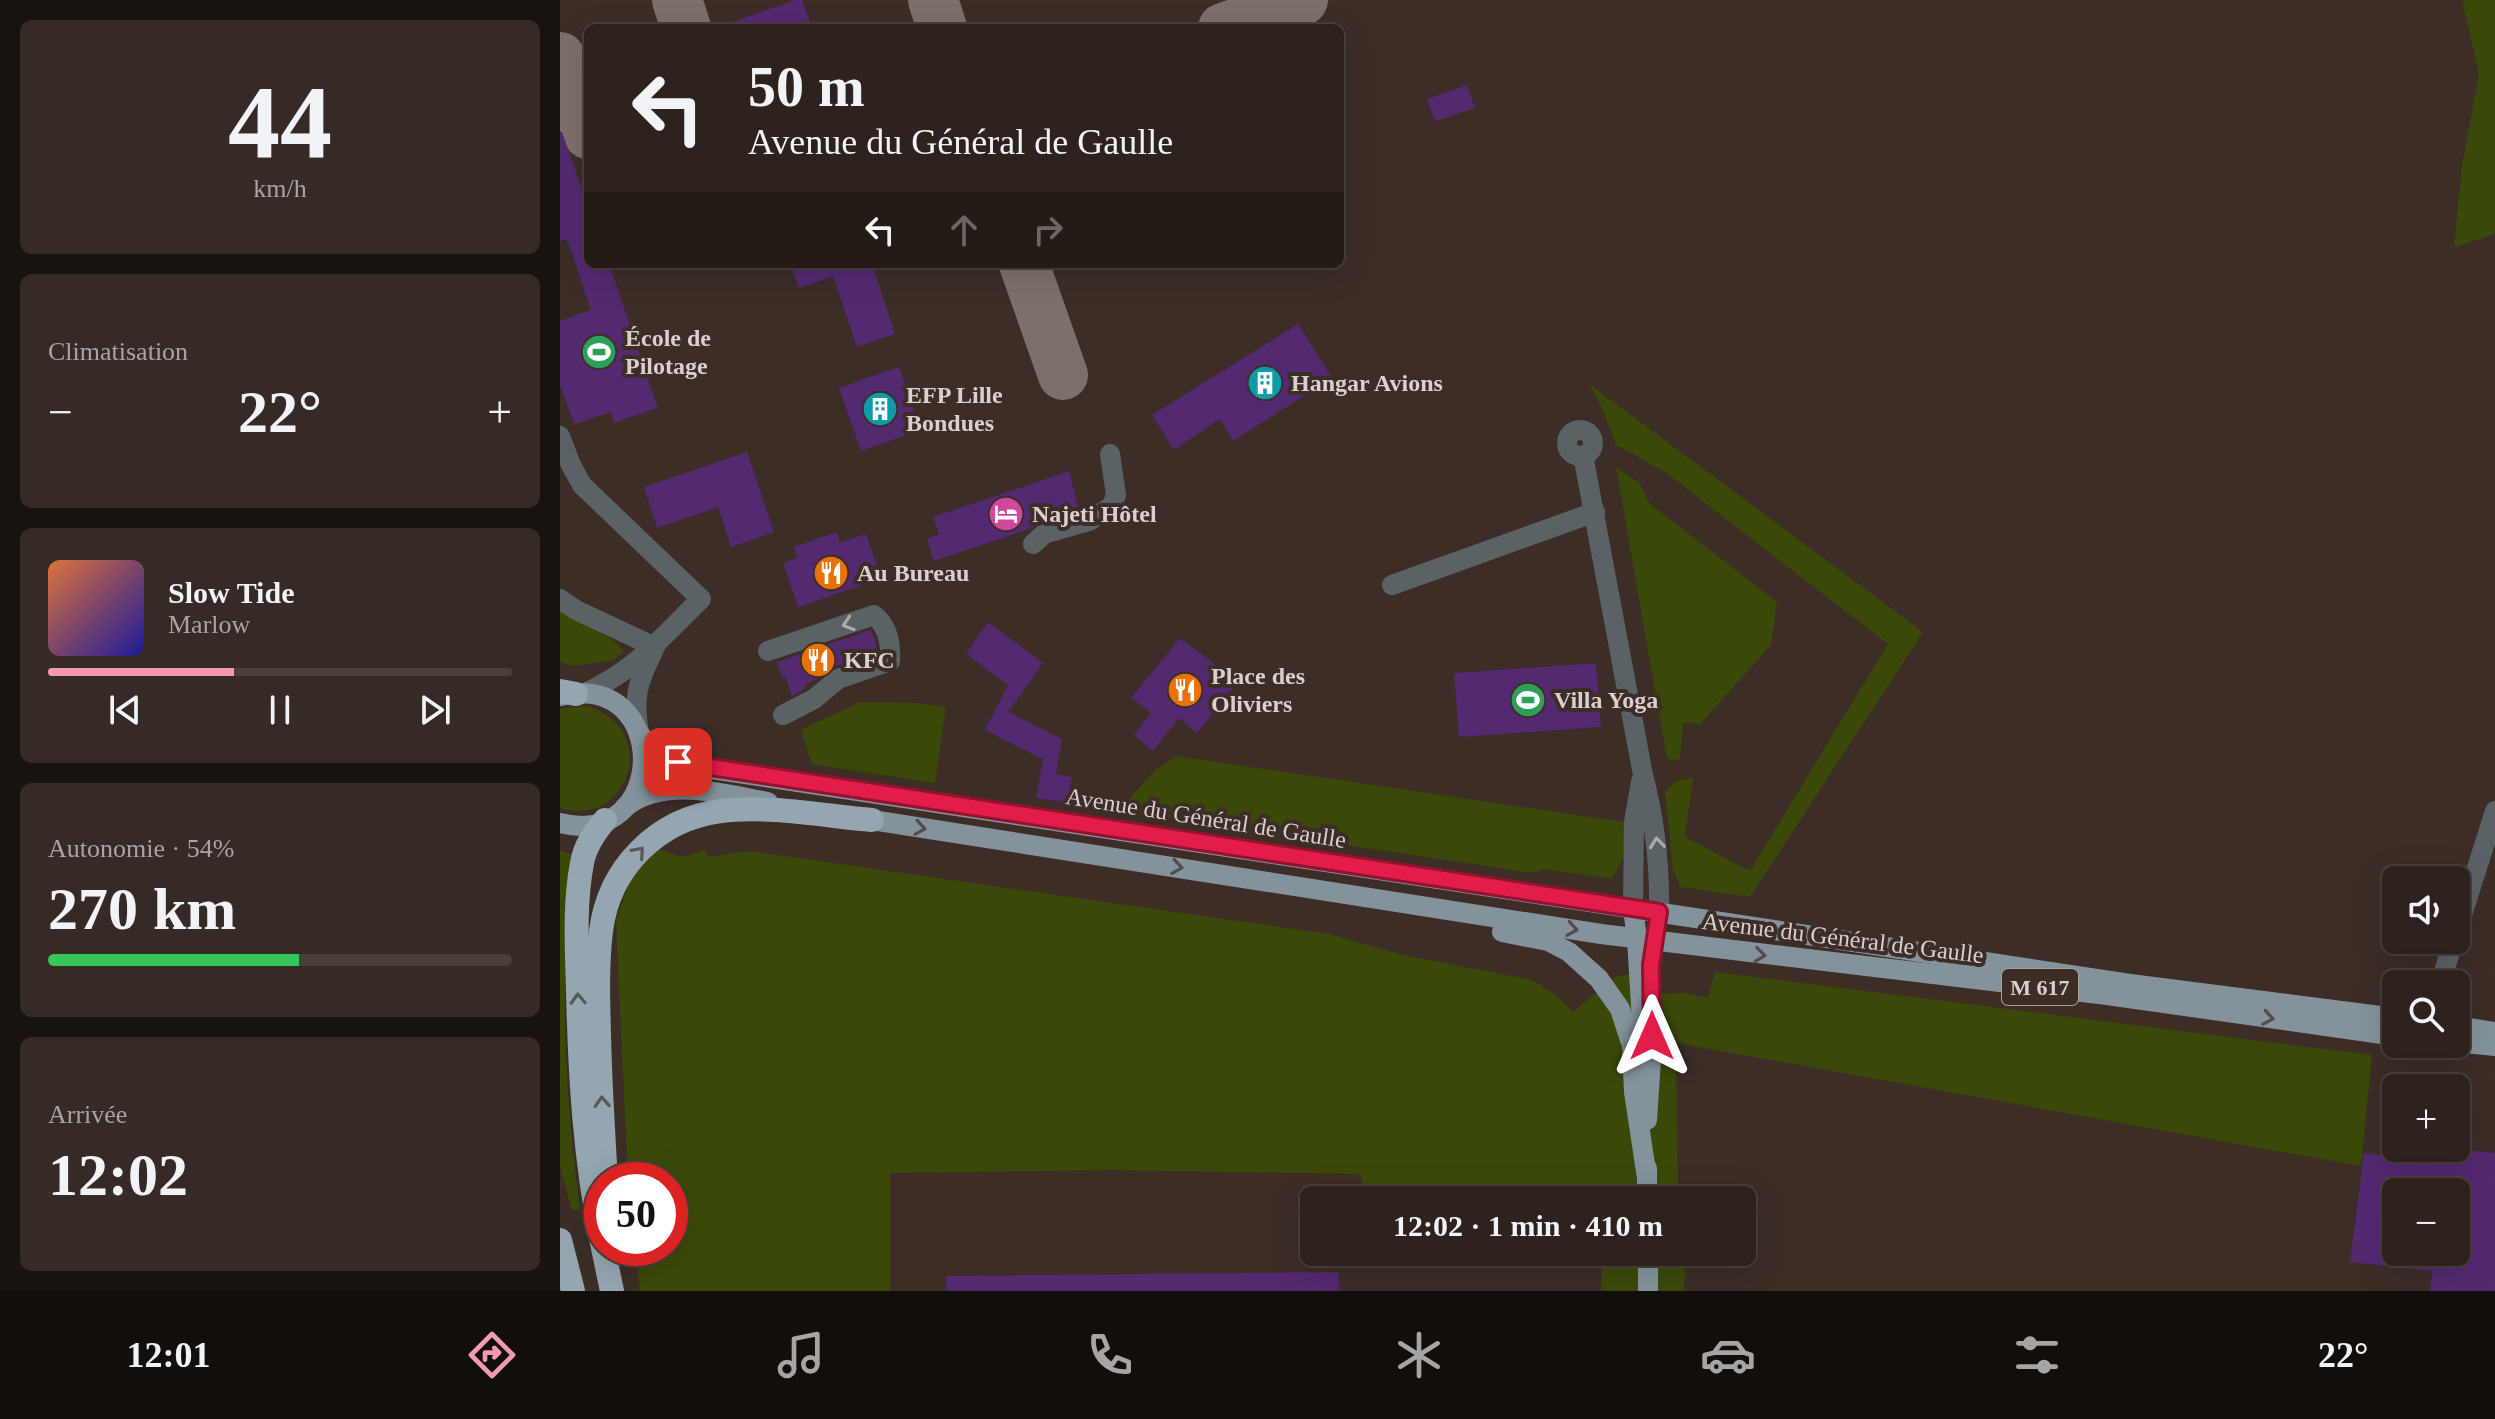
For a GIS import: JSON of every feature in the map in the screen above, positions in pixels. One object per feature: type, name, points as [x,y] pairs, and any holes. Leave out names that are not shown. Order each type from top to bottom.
[{"type":"highway","points":[[605,1162],[599,1019],[601,929],[612,891],[622,873],[661,830],[718,811],[749,809],[872,820]]},
{"type":"highway","points":[[589,1162],[576,927],[581,864],[590,841],[615,813]]},
{"type":"highway","points":[[560,1240],[573,1291]]},
{"type":"highway","points":[[606,1266],[612,1291]]},
{"type":"highway","points":[[616,1266],[620,1291]]},
{"type":"main road","name":"Avenue du Général de Gaulle","points":[[570,694],[599,697],[613,703],[625,713],[656,754],[692,766],[2130,984],[2382,1016]]},
{"type":"main road","points":[[615,813],[635,794],[643,772],[643,748],[639,733]]},
{"type":"main road","name":"Avenue du Général de Gaulle","points":[[560,823],[581,825],[615,813],[644,795],[659,791],[725,794],[872,820],[1646,940],[2107,995],[2382,1034]]},
{"type":"main road","points":[[1363,896],[1418,916],[1548,941],[1569,952],[1590,970],[1620,1009],[1629,1035],[1647,1178]]},
{"type":"main road","points":[[1633,908],[1646,940],[1647,1186]]},
{"type":"main road","points":[[1646,940],[1659,912]]},
{"type":"main road","points":[[2470,1028],[2495,1032]]},
{"type":"main road","points":[[2470,1043],[2495,1046]]},
{"type":"main road","points":[[1648,1266],[1648,1291]]},
{"type":"street","points":[[560,436],[582,485],[701,599],[655,647],[616,678],[570,694]]},
{"type":"street","points":[[1033,544],[1044,534],[1089,521],[1112,506],[1116,484],[1110,454]]},
{"type":"street","points":[[1583,455],[1657,842],[1659,912]]},
{"type":"street","points":[[1392,585],[1595,512]]},
{"type":"street","points":[[560,599],[576,610],[655,647]]},
{"type":"street","points":[[768,651],[874,615],[882,622],[891,647],[890,661],[838,679],[814,699],[783,715]]},
{"type":"street","points":[[639,733],[636,695],[655,647]]},
{"type":"street","points":[[1633,908],[1634,822],[1643,775]]},
{"type":"street","points":[[2470,890],[2495,811]]},
{"type":"green space","points":[[2462,0],[2495,0],[2495,234],[2454,247],[2462,166],[2479,73]]},
{"type":"green space","points":[[1589,384],[1923,632],[1750,897],[1681,887],[1673,870],[1665,792],[1676,781],[1693,778],[1685,837],[1750,871],[1888,644],[1665,472],[1616,445]]},
{"type":"green space","points":[[1616,467],[1640,484],[1650,504],[1777,602],[1771,645],[1700,724],[1683,722],[1680,760],[1667,759]]},
{"type":"green space","points":[[560,608],[614,641],[624,651],[614,660],[574,666],[560,662]]},
{"type":"green space","points":[[860,702],[946,707],[935,783],[812,764],[801,730]]},
{"type":"green space","points":[[585,706],[608,716],[623,732],[629,752],[628,772],[620,790],[605,803],[585,810],[560,808],[560,709]]},
{"type":"green space","points":[[1176,756],[1624,822],[1624,857],[1612,879],[1544,869],[1533,873],[1121,811],[1122,806],[1156,770]]},
{"type":"green space","points":[[657,849],[682,857],[705,850],[709,857],[749,851],[1329,934],[1403,955],[1532,980],[1556,995],[1573,1012],[1615,977],[1629,974],[1632,995],[1684,993],[1708,998],[1715,972],[2372,1055],[2361,1166],[1676,1043],[1678,1186],[1364,1186],[1360,1174],[1110,1170],[890,1173],[890,1291],[640,1291],[637,1266],[688,1266],[688,1162],[627,1162],[616,920],[631,878]]},
{"type":"green space","points":[[560,851],[571,854],[565,966],[566,1039],[580,1209],[572,1211],[560,1166]]},
{"type":"green space","points":[[1602,1266],[1685,1266],[1684,1291],[1601,1291]]},
{"type":"building","points":[[802,0],[811,24],[727,24]]},
{"type":"building","points":[[1467,85],[1475,108],[1435,121],[1427,99]]},
{"type":"building","name":"École de Pilotage","points":[[560,133],[584,195],[584,268],[610,268],[658,408],[614,423],[611,412],[574,424],[560,384],[560,321],[591,310],[567,239],[560,241]]},
{"type":"building","points":[[792,268],[873,268],[895,334],[857,347],[833,276],[799,288]]},
{"type":"building","name":"Hangar Avions","points":[[1298,324],[1332,378],[1233,441],[1220,419],[1174,450],[1152,415]]},
{"type":"building","name":"EFP Lille Bondues","points":[[899,367],[921,430],[861,451],[839,388]]},
{"type":"building","points":[[747,452],[774,532],[731,547],[718,507],[657,528],[644,487]]},
{"type":"building","name":"Najeti Hôtel","points":[[1069,471],[1079,510],[934,561],[927,539],[939,534],[933,517]]},
{"type":"building","points":[[837,532],[840,543],[866,534],[881,579],[798,607],[783,563],[797,558],[794,547]]},
{"type":"building","points":[[988,622],[1043,663],[1008,712],[1062,739],[1056,774],[1072,777],[1067,803],[1036,798],[1043,759],[985,730],[1008,685],[966,654]]},
{"type":"building","points":[[870,630],[877,652],[833,667],[792,696],[777,662]]},
{"type":"building","name":"Place des Oliviers","points":[[1180,638],[1238,682],[1197,733],[1179,718],[1153,751],[1134,735],[1151,713],[1131,698]]},
{"type":"building","name":"Villa Yoga","points":[[1596,663],[1601,727],[1459,737],[1454,673]]},
{"type":"building","points":[[2470,1150],[2495,1153],[2495,1291],[2430,1291],[2432,1271],[2386,1266],[2470,1266],[2470,1178],[2382,1178],[2382,1266],[2350,1262],[2364,1153],[2382,1155],[2382,1162],[2470,1162]]},
{"type":"building","points":[[1338,1272],[1340,1291],[947,1291],[946,1276]]},
{"type":"taxiway","points":[[677,0],[685,24]]},
{"type":"taxiway","points":[[933,0],[941,24]]},
{"type":"taxiway","points":[[1234,24],[1303,0]]},
{"type":"taxiway","points":[[560,57],[584,123]]},
{"type":"taxiway","points":[[1025,268],[1063,375]]},
{"type":"place","name":"École de Pilotage","points":[[599,352]]},
{"type":"place","name":"Hangar Avions","points":[[1265,383]]},
{"type":"place","name":"EFP Lille Bondues","points":[[880,409]]},
{"type":"place","name":"Najeti Hôtel","points":[[1006,514]]},
{"type":"place","name":"Au Bureau","points":[[831,573]]},
{"type":"place","name":"KFC","points":[[818,660]]},
{"type":"place","name":"Place des Oliviers","points":[[1185,690]]},
{"type":"place","name":"Villa Yoga","points":[[1528,700]]},
{"type":"route","points":[[678,762],[1659,912],[1651,965],[1652,1036]]}]
